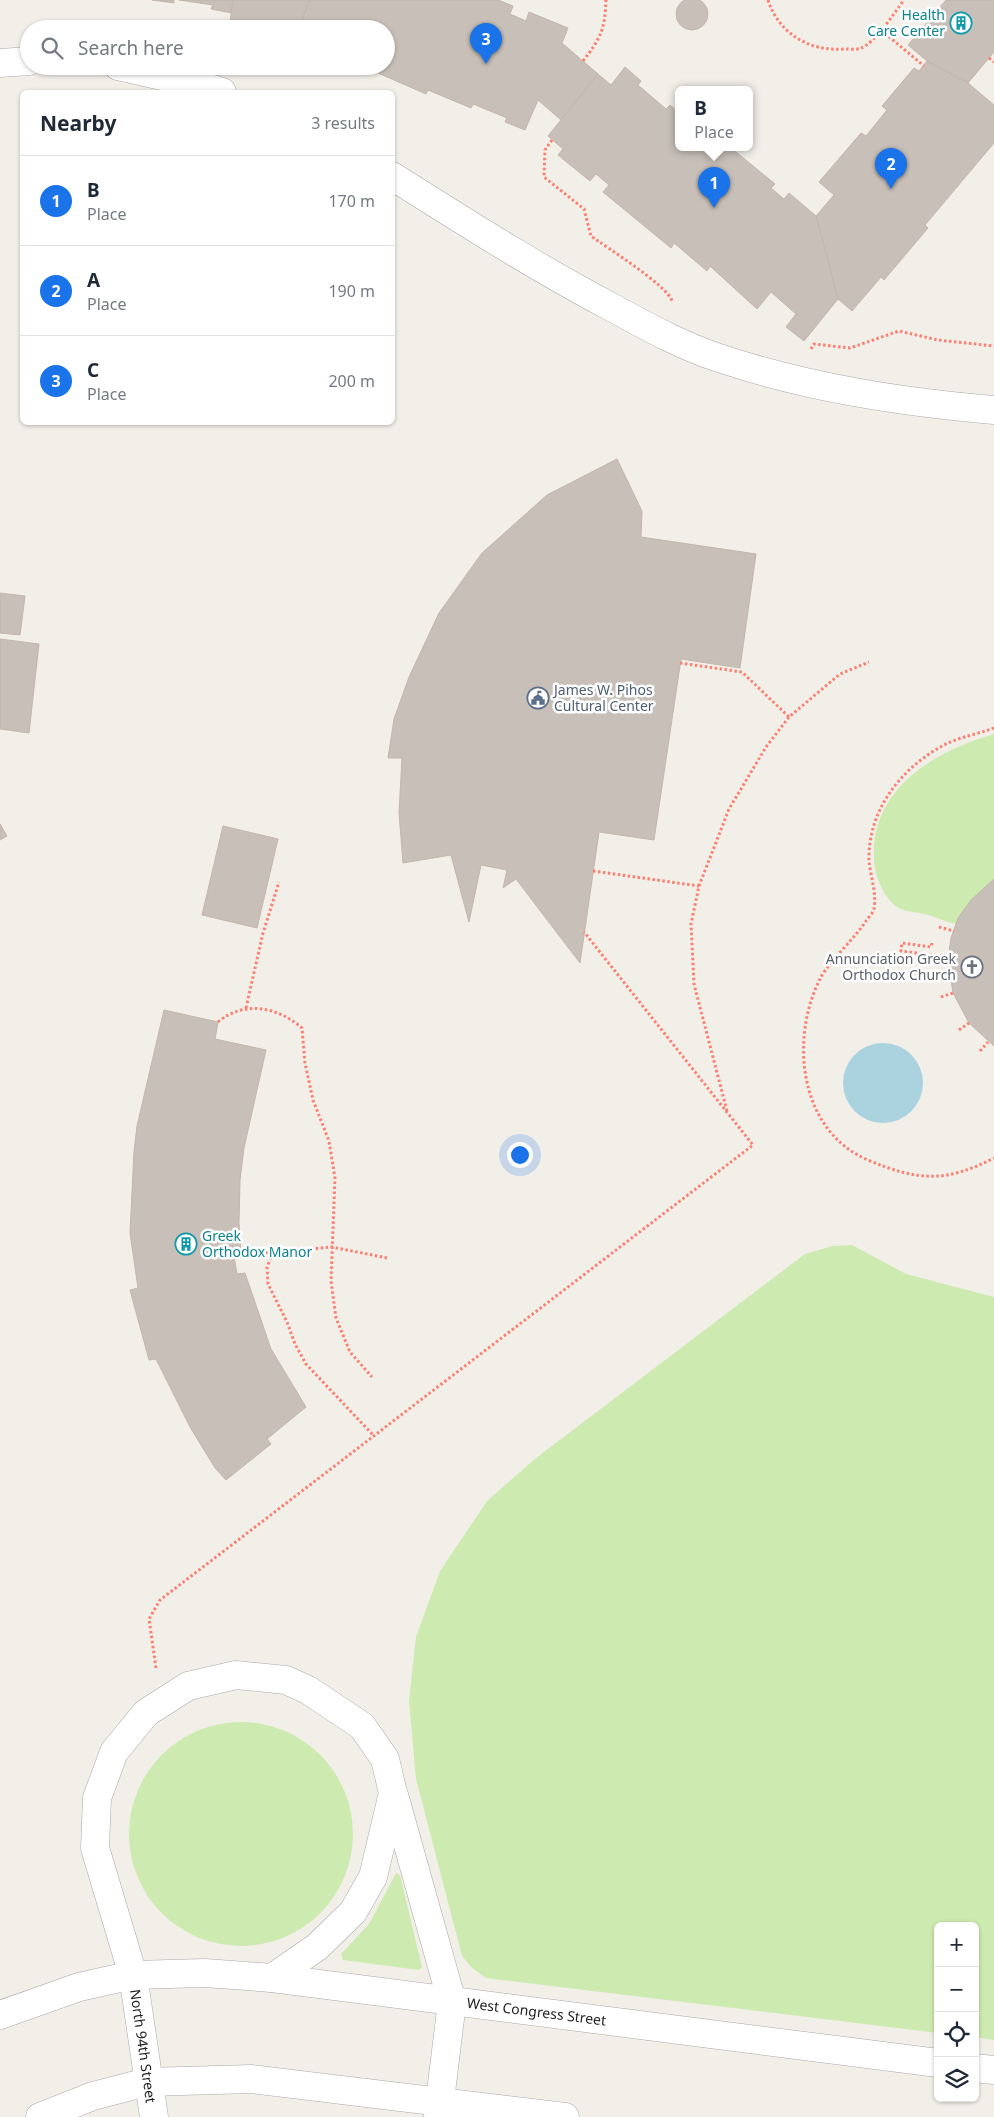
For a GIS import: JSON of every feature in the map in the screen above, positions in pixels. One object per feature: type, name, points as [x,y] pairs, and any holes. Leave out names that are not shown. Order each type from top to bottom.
[{"type":"street","points":[[0,63],[20,62]]},
{"type":"street","points":[[158,75],[215,90]]},
{"type":"street","points":[[395,178],[571,286],[667,337],[718,358],[788,378],[872,397],[994,410]]},
{"type":"street","name":"North 94th Street","points":[[154,2117],[147,2082],[133,1975],[95,1848],[97,1798],[114,1752],[146,1713],[188,1686],[236,1675],[286,1680],[308,1690],[362,1726],[384,1759],[452,2002]]},
{"type":"street","points":[[272,1978],[317,1947],[352,1912],[373,1877],[394,1794]]},
{"type":"street","name":"West Congress Street","points":[[0,2015],[79,1986],[133,1975],[205,1973],[272,1978],[934,2062]]},
{"type":"street","points":[[439,2110],[452,2002]]},
{"type":"street","points":[[979,2068],[994,2070]]},
{"type":"street","points":[[40,2117],[93,2096],[147,2082],[251,2079],[439,2110],[564,2117]]},
{"type":"path","points":[[583,61],[600,40],[605,24],[606,0]]},
{"type":"path","points":[[768,0],[773,16],[790,33],[814,47],[836,50],[861,48],[881,30],[904,0]]},
{"type":"path","points":[[881,30],[924,66]]},
{"type":"path","points":[[989,58],[994,62]]},
{"type":"path","points":[[552,140],[545,150],[544,177],[584,209],[591,236],[657,284],[671,297],[674,308]]},
{"type":"path","points":[[809,354],[814,344],[850,348],[899,331],[938,340],[994,346]]},
{"type":"path","points":[[728,1114],[694,984],[691,924],[699,886],[729,809],[766,747],[789,717],[840,674],[869,662]]},
{"type":"path","points":[[680,663],[742,672],[789,717]]},
{"type":"path","points":[[994,728],[944,745],[912,768],[894,785],[881,804],[874,827],[869,859],[874,910],[853,940],[822,976],[811,1001],[803,1034],[804,1070],[810,1096],[826,1130],[857,1156],[899,1174],[928,1177],[956,1175],[994,1158]]},
{"type":"path","points":[[593,871],[699,886]]},
{"type":"path","points":[[246,1008],[263,933],[279,882]]},
{"type":"path","points":[[939,928],[954,931]]},
{"type":"path","points":[[162,1703],[149,1619],[160,1600],[753,1145],[584,932]]},
{"type":"path","points":[[932,943],[931,947],[902,943],[901,951],[949,957]]},
{"type":"path","points":[[935,974],[950,973]]},
{"type":"path","points":[[941,997],[953,993]]},
{"type":"path","points":[[218,1022],[228,1014],[246,1008],[270,1009],[292,1020],[302,1028],[305,1063],[313,1100],[329,1141],[335,1178],[336,1212],[331,1281],[336,1318],[350,1352],[372,1377]]},
{"type":"path","points":[[959,1030],[969,1023]]},
{"type":"path","points":[[980,1051],[988,1042]]},
{"type":"path","points":[[242,1256],[332,1247],[387,1258]]},
{"type":"path","points":[[273,1252],[267,1267],[268,1284],[288,1322],[295,1344],[306,1364],[374,1436]]},
{"type":"green space","points":[[994,734],[994,879],[971,900],[956,924],[901,909],[887,897],[878,880],[875,869],[874,842],[880,818],[891,798],[907,780],[926,765],[947,752]]},
{"type":"green space","points":[[852,1245],[906,1274],[994,1297],[994,2040],[979,2038],[979,1922],[934,1922],[934,2033],[486,1978],[472,1968],[462,1956],[416,1779],[409,1701],[416,1637],[440,1571],[487,1501],[536,1458],[805,1254],[832,1246]]},
{"type":"green space","points":[[230,1722],[252,1722],[284,1730],[294,1735],[312,1747],[328,1763],[345,1791],[351,1812],[353,1834],[351,1856],[345,1877],[328,1905],[312,1921],[284,1938],[252,1946],[230,1946],[198,1938],[188,1933],[170,1921],[154,1905],[137,1877],[129,1845],[129,1823],[137,1791],[142,1781],[154,1763],[170,1747],[198,1730]]},
{"type":"green space","points":[[396,1873],[400,1875],[422,1967],[419,1970],[343,1960],[341,1954],[369,1924]]},
{"type":"water","points":[[875,1043],[891,1043],[912,1054],[923,1075],[923,1091],[912,1112],[891,1123],[875,1123],[861,1117],[849,1105],[843,1091],[843,1075],[849,1061],[861,1049]]},
{"type":"building","points":[[686,-1],[698,-1],[707,8],[707,20],[698,29],[686,29],[677,20],[677,8]]},
{"type":"building","points":[[152,0],[174,0],[174,3]]},
{"type":"building","points":[[179,0],[233,0],[232,13],[211,9],[213,5]]},
{"type":"building","points":[[233,0],[310,0],[302,20],[230,20]]},
{"type":"building","points":[[310,0],[498,0],[513,6],[510,14],[526,21],[529,12],[568,28],[562,43],[598,74],[561,120],[538,100],[525,130],[505,122],[507,118],[473,104],[471,108],[428,90],[426,94],[383,75],[395,75],[395,20],[302,20]]},
{"type":"building","name":"Health Care Center","points":[[946,0],[994,0],[994,52],[968,83],[927,61],[908,45]]},
{"type":"building","points":[[927,61],[968,83],[994,105],[994,143],[925,225],[928,228],[884,280],[881,277],[852,311],[838,299],[816,216],[834,195],[819,182],[861,133],[866,136],[887,110],[882,106],[914,68],[919,71]]},
{"type":"building","points":[[625,67],[641,81],[638,85],[666,109],[670,105],[675,109],[675,151],[735,151],[775,184],[771,188],[784,199],[789,193],[816,216],[838,299],[804,341],[786,327],[796,314],[771,292],[757,309],[710,266],[707,271],[674,243],[671,248],[603,192],[609,185],[596,174],[590,181],[558,155],[563,149],[548,136],[598,74],[611,85]]},
{"type":"building","name":"James W. Pihos Cultural Center","points":[[617,459],[642,511],[641,537],[756,554],[740,668],[681,659],[654,840],[599,832],[580,963],[516,879],[503,888],[507,870],[481,865],[469,922],[451,855],[403,863],[399,813],[402,758],[388,758],[394,719],[409,677],[439,613],[482,553],[547,495]]},
{"type":"building","points":[[0,593],[25,596],[20,635],[0,633]]},
{"type":"building","points":[[0,639],[39,644],[29,733],[0,729]]},
{"type":"building","points":[[0,824],[7,836],[0,840]]},
{"type":"building","points":[[223,826],[278,839],[257,928],[202,915]]},
{"type":"building","name":"Annunciation Greek Orthodox Church","points":[[994,879],[994,1046],[969,1023],[953,993],[948,960],[951,938],[958,918],[971,900]]},
{"type":"building","name":"Greek Orthodox Manor","points":[[164,1010],[218,1022],[215,1039],[266,1050],[244,1148],[240,1180],[239,1223],[241,1255],[234,1256],[237,1274],[245,1273],[271,1349],[306,1407],[267,1439],[271,1444],[226,1480],[215,1468],[190,1427],[156,1359],[149,1360],[130,1290],[138,1288],[130,1233],[137,1126]]},
{"type":"place","name":"Health Care Center","points":[[961,23]]},
{"type":"place","name":"C","points":[[486,64]]},
{"type":"place","name":"A","points":[[891,189]]},
{"type":"place","name":"B","points":[[714,208]]},
{"type":"place","name":"James W. Pihos Cultural Center","points":[[538,698]]},
{"type":"place","name":"Annunciation Greek Orthodox Church","points":[[972,967]]},
{"type":"place","name":"Greek Orthodox Manor","points":[[186,1244]]}]
